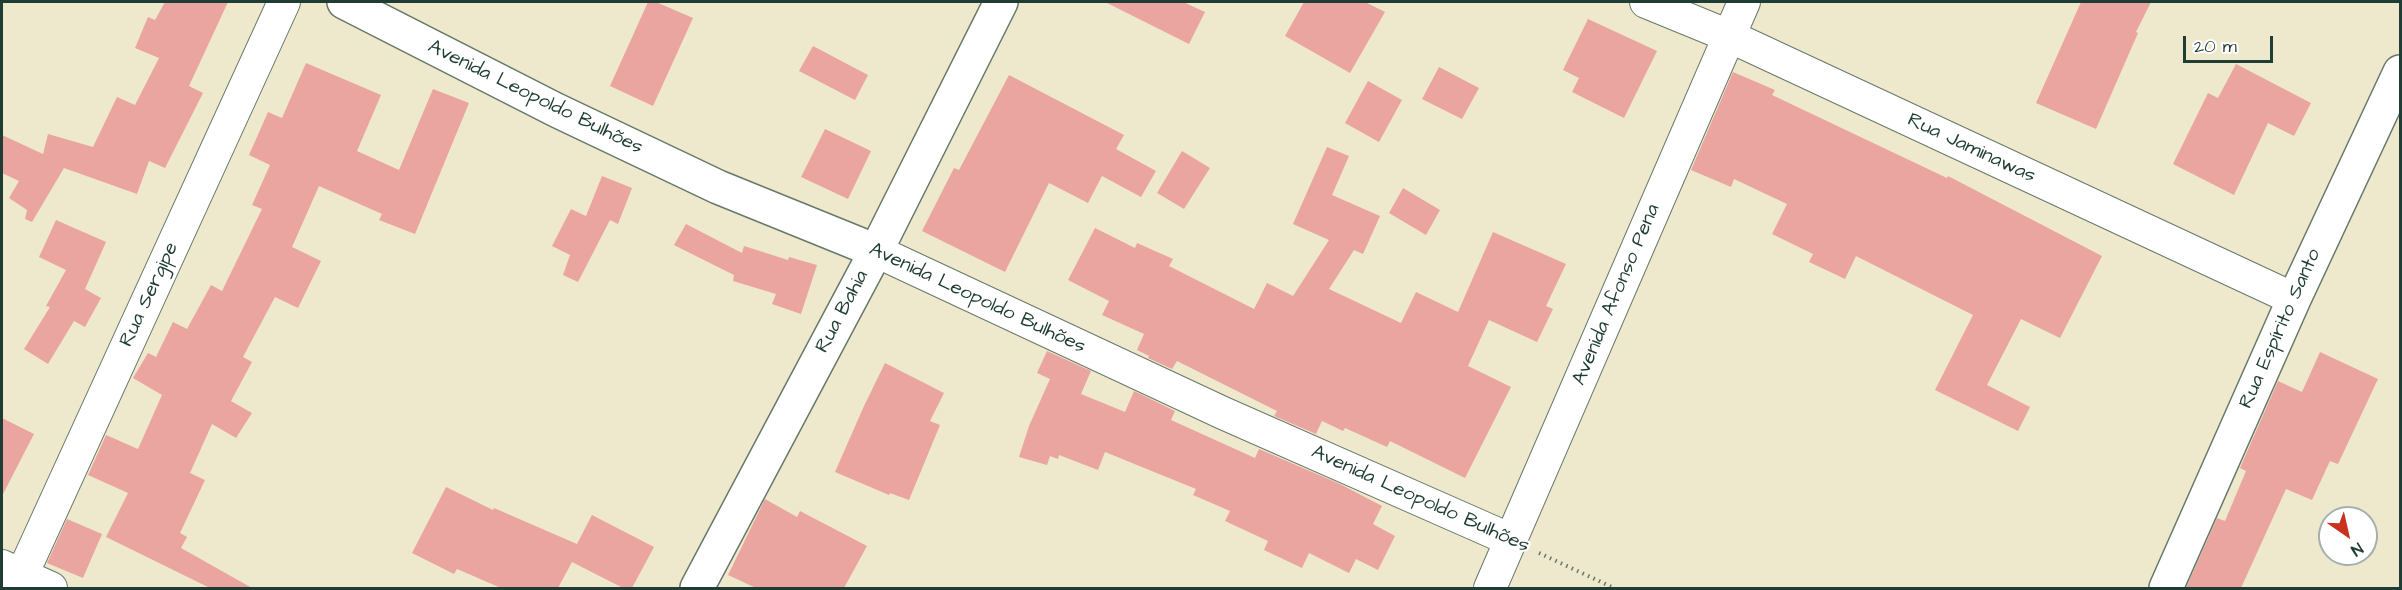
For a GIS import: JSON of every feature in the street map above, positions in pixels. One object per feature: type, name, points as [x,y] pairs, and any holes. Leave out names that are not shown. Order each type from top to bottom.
[{"type":"street","name":"Rua Sergipe","points":[[13,577],[284,2]]},
{"type":"street","name":"Avenida Leopoldo Bulhões","points":[[344,2],[556,110],[718,187],[876,251],[1223,413],[1511,540]]},
{"type":"street","name":"Rua Bahia","points":[[697,588],[876,251],[1000,2]]},
{"type":"street","name":"Rua Jaminawas","points":[[1646,2],[1729,36],[2294,299]]},
{"type":"street","name":"Avenida Afonso Pena","points":[[1490,588],[1744,2]]},
{"type":"street","name":"Rua Espírito Santo","points":[[2166,588],[2294,299],[2400,72]]},
{"type":"street","points":[[13,577],[51,588]]},
{"type":"path","name":"Avenida Leopoldo Bulhões","points":[[1511,540],[1614,588]]},
{"type":"building","points":[[165,2],[228,2],[189,86],[203,93],[165,168],[149,161],[137,194],[64,168],[32,222],[25,219],[27,210],[9,198],[19,181],[2,173],[2,135],[43,154],[48,134],[93,147],[117,97],[135,105],[159,58],[135,48],[148,17],[155,20]]},
{"type":"building","points":[[648,2],[656,2],[693,18],[653,106],[610,86]]},
{"type":"building","points":[[1105,2],[1183,2],[1205,12],[1189,44]]},
{"type":"building","points":[[1304,2],[1365,2],[1385,12],[1350,73],[1285,36]]},
{"type":"building","points":[[2081,2],[2151,2],[2136,32],[2138,33],[2096,129],[2036,103]]},
{"type":"building","points":[[1588,19],[1657,51],[1624,118],[1572,92],[1579,78],[1563,70]]},
{"type":"building","points":[[813,46],[868,75],[855,100],[799,71]]},
{"type":"building","points":[[306,63],[381,95],[357,151],[399,170],[433,89],[469,103],[415,234],[379,220],[382,214],[319,186],[292,247],[321,261],[298,308],[275,297],[243,357],[252,362],[231,401],[252,413],[236,438],[212,424],[190,473],[205,480],[180,533],[187,537],[181,548],[252,588],[210,588],[106,537],[128,493],[88,475],[106,435],[138,449],[162,395],[133,378],[148,353],[156,357],[173,322],[187,329],[211,285],[222,291],[262,209],[252,205],[270,165],[249,155],[268,112],[282,118]]},
{"type":"building","points":[[2236,64],[2311,103],[2294,136],[2268,123],[2234,195],[2173,164],[2208,93],[2218,98]]},
{"type":"building","points":[[1439,67],[1479,88],[1462,119],[1422,99]]},
{"type":"building","points":[[1733,72],[1775,90],[1772,95],[1947,178],[1948,176],[2102,256],[2060,338],[2021,319],[1987,385],[2030,407],[2018,431],[1935,390],[1973,315],[1856,256],[1845,279],[1809,262],[1813,254],[1772,234],[1787,204],[1734,179],[1731,187],[1691,170]]},
{"type":"building","points":[[1009,75],[1124,135],[1116,149],[1156,171],[1141,197],[1102,176],[1088,203],[1049,183],[1005,272],[922,231],[954,168],[959,170]]},
{"type":"building","points":[[1368,81],[1402,100],[1379,142],[1345,123]]},
{"type":"building","points":[[825,129],[871,151],[848,199],[801,177]]},
{"type":"building","points":[[1327,147],[1349,156],[1332,195],[1380,216],[1363,254],[1354,250],[1329,289],[1401,323],[1416,292],[1458,312],[1493,232],[1566,264],[1546,306],[1553,309],[1537,342],[1489,320],[1468,366],[1511,387],[1465,478],[1390,441],[1387,447],[1345,428],[1343,431],[1322,421],[1316,434],[1274,416],[1277,411],[1177,361],[1172,369],[1148,358],[1149,356],[1137,350],[1144,334],[1102,315],[1109,301],[1068,280],[1095,228],[1135,248],[1137,243],[1173,259],[1169,266],[1254,309],[1267,283],[1293,296],[1329,240],[1293,224]]},
{"type":"building","points":[[1182,151],[1210,168],[1184,209],[1157,193]]},
{"type":"building","points":[[602,176],[632,188],[618,224],[610,220],[578,282],[563,275],[570,255],[552,246],[571,209],[586,216]]},
{"type":"building","points":[[1403,188],[1440,210],[1426,235],[1389,213]]},
{"type":"building","points":[[56,220],[106,242],[85,289],[101,298],[85,327],[74,321],[48,364],[24,349],[50,307],[46,306],[66,270],[39,257]]},
{"type":"building","points":[[686,224],[742,253],[744,246],[788,260],[789,257],[817,265],[801,314],[772,304],[776,294],[733,281],[734,275],[674,245]]},
{"type":"building","points":[[1047,351],[1091,371],[1081,394],[1125,412],[1134,391],[1175,411],[1171,420],[1255,458],[1259,449],[1340,484],[1382,506],[1373,524],[1395,536],[1378,570],[1356,559],[1349,573],[1309,553],[1302,568],[1264,550],[1268,541],[1225,521],[1230,511],[1193,495],[1196,489],[1105,452],[1098,470],[1059,455],[1058,459],[1050,456],[1047,465],[1019,457],[1029,426],[1050,379],[1037,373]]},
{"type":"building","points":[[2320,352],[2378,379],[2338,464],[2330,461],[2312,500],[2286,489],[2241,588],[2186,588],[2217,518],[2225,521],[2246,471],[2240,468],[2278,381],[2302,392]]},
{"type":"building","points":[[885,363],[944,393],[930,421],[940,425],[909,500],[890,493],[889,495],[835,472]]},
{"type":"building","points":[[2,418],[34,434],[2,496]]},
{"type":"building","points":[[446,487],[493,510],[494,508],[577,544],[592,515],[654,547],[632,588],[623,588],[572,562],[558,588],[501,588],[457,569],[454,574],[412,553]]},
{"type":"building","points":[[765,499],[797,517],[800,511],[867,546],[844,588],[756,588],[728,575]]},
{"type":"building","points":[[67,519],[102,534],[83,578],[47,563]]}]
